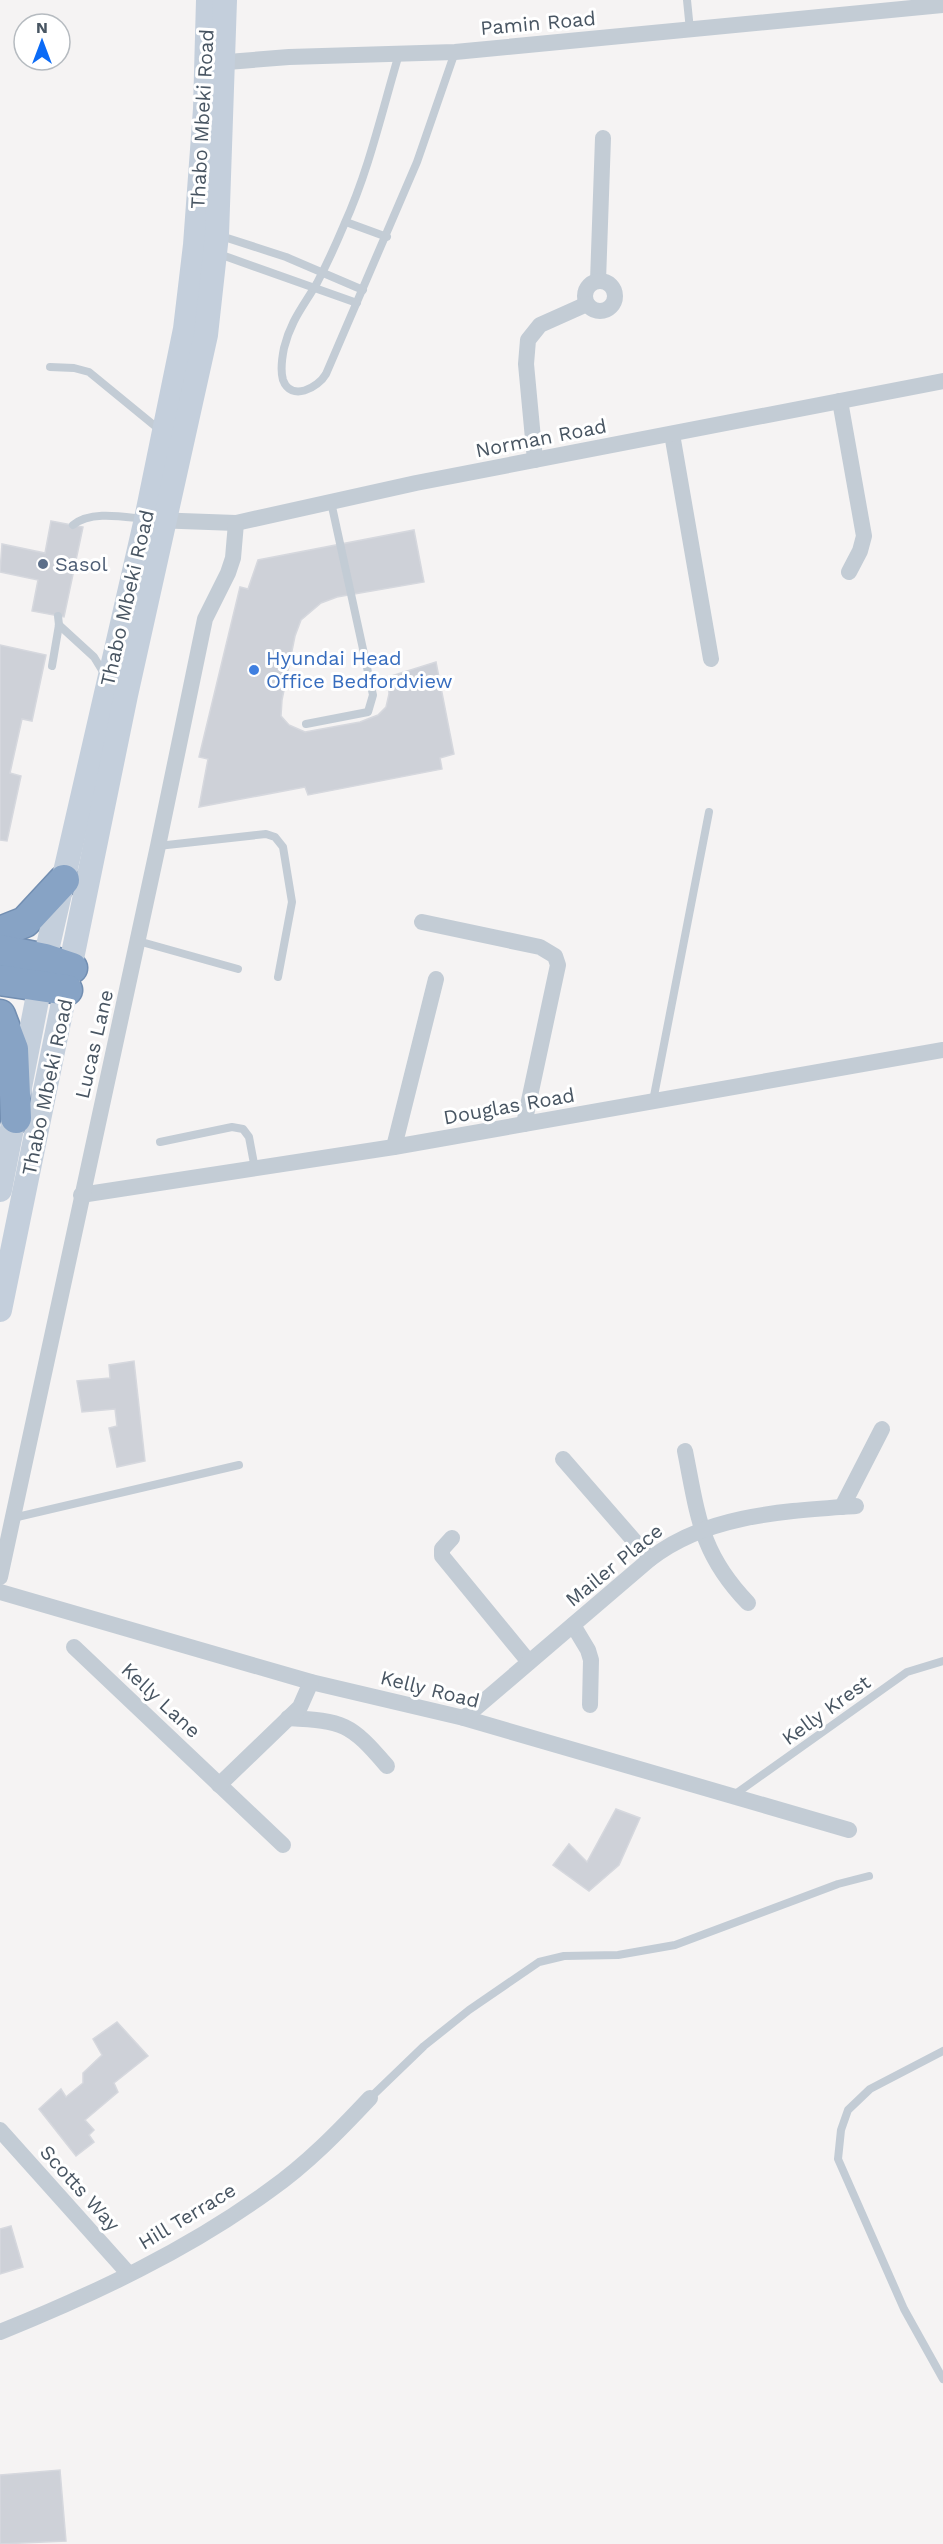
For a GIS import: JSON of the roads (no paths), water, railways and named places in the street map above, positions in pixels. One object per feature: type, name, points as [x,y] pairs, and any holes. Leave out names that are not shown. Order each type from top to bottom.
[{"type":"highway","points":[[0,932],[25,922],[64,880]]},
{"type":"highway","points":[[0,950],[56,976]]},
{"type":"highway","points":[[0,980],[56,976]]},
{"type":"highway","points":[[0,1015],[13,1049],[16,1118]]},
{"type":"main road","name":"Thabo Mbeki Road","points":[[208,0],[215,63]]},
{"type":"main road","name":"Thabo Mbeki Road","points":[[0,1310],[56,976],[64,880],[108,680],[156,520],[206,335],[206,240],[215,63],[225,0]]},
{"type":"main road","name":"Thabo Mbeki Road","points":[[0,1190],[16,1118],[56,976],[126,695],[156,520],[164,433],[206,240]]},
{"type":"street","name":"Pamin Road","points":[[215,63],[289,57],[455,52],[943,5]]},
{"type":"street","points":[[598,281],[603,138]]},
{"type":"street","points":[[598,281],[610,285],[615,297],[613,303],[602,311],[587,304],[585,295],[587,289],[598,281]]},
{"type":"street","points":[[535,460],[526,364],[528,339],[540,325],[587,304]]},
{"type":"street","name":"Norman Road","points":[[156,520],[236,523],[535,460],[943,381]]},
{"type":"street","points":[[840,401],[864,537],[860,551],[849,572]]},
{"type":"street","points":[[672,434],[711,659]]},
{"type":"street","name":"Lucas Lane","points":[[0,1577],[138,941],[205,619],[228,573],[236,523]]},
{"type":"street","points":[[422,922],[540,947],[555,956],[558,965],[524,1124]]},
{"type":"street","points":[[394,1147],[436,979]]},
{"type":"street","name":"Douglas Road","points":[[81,1196],[394,1147],[943,1050]]},
{"type":"street","name":"Mailer Place","points":[[464,1718],[650,1559],[676,1542],[701,1531],[749,1518],[849,1507],[882,1429]]},
{"type":"street","points":[[685,1451],[701,1531],[727,1582],[748,1603]]},
{"type":"street","points":[[563,1459],[650,1559]]},
{"type":"street","points":[[452,1538],[442,1549],[442,1556],[529,1662]]},
{"type":"street","name":"Kelly Road","points":[[0,1592],[311,1682],[464,1718],[849,1830]]},
{"type":"street","points":[[573,1625],[588,1650],[591,1660],[590,1705]]},
{"type":"street","name":"Kelly Lane","points":[[74,1647],[284,1845]]},
{"type":"street","points":[[219,1785],[300,1707],[311,1682]]},
{"type":"street","points":[[288,1718],[320,1720],[347,1728],[363,1740],[387,1766]]},
{"type":"street","name":"Hill Terrace","points":[[0,2332],[40,2316],[189,2243],[271,2190],[332,2138],[370,2098]]},
{"type":"street","name":"Scotts Way","points":[[0,2130],[128,2273]]},
{"type":"lane","points":[[687,0],[690,30]]},
{"type":"lane","points":[[399,54],[346,222],[314,289],[300,306],[284,349],[281,367],[284,382],[295,391],[311,389],[321,382],[387,237],[417,162],[455,52]]},
{"type":"lane","points":[[346,222],[387,237]]},
{"type":"lane","points":[[206,240],[286,257],[363,290]]},
{"type":"lane","points":[[206,240],[314,289],[357,303]]},
{"type":"lane","points":[[50,367],[74,368],[89,372],[164,433]]},
{"type":"lane","points":[[306,724],[357,716],[368,712],[372,704],[331,502]]},
{"type":"lane","points":[[73,525],[79,520],[92,517],[156,520]]},
{"type":"lane","points":[[52,666],[59,626],[58,616]]},
{"type":"lane","points":[[59,626],[94,657],[108,680]]},
{"type":"lane","points":[[653,1101],[709,812]]},
{"type":"lane","points":[[158,846],[266,834],[275,837],[283,847],[292,902],[278,977]]},
{"type":"lane","points":[[138,941],[238,969]]},
{"type":"lane","points":[[160,1142],[232,1127],[243,1129],[249,1137],[255,1170]]},
{"type":"lane","points":[[12,1518],[239,1465]]},
{"type":"lane","name":"Kelly Krest","points":[[734,1796],[907,1672],[943,1661]]},
{"type":"lane","points":[[370,2098],[424,2046],[539,1962],[564,1956],[618,1955],[675,1945],[838,1884],[869,1876]]},
{"type":"lane","points":[[943,2051],[870,2089],[848,2110],[841,2130],[838,2159],[904,2309],[943,2379]]},
{"type":"place","name":"Sasol","points":[[43,564]]},
{"type":"place","name":"Hyundai Head Office Bedfordview","points":[[254,670]]}]
